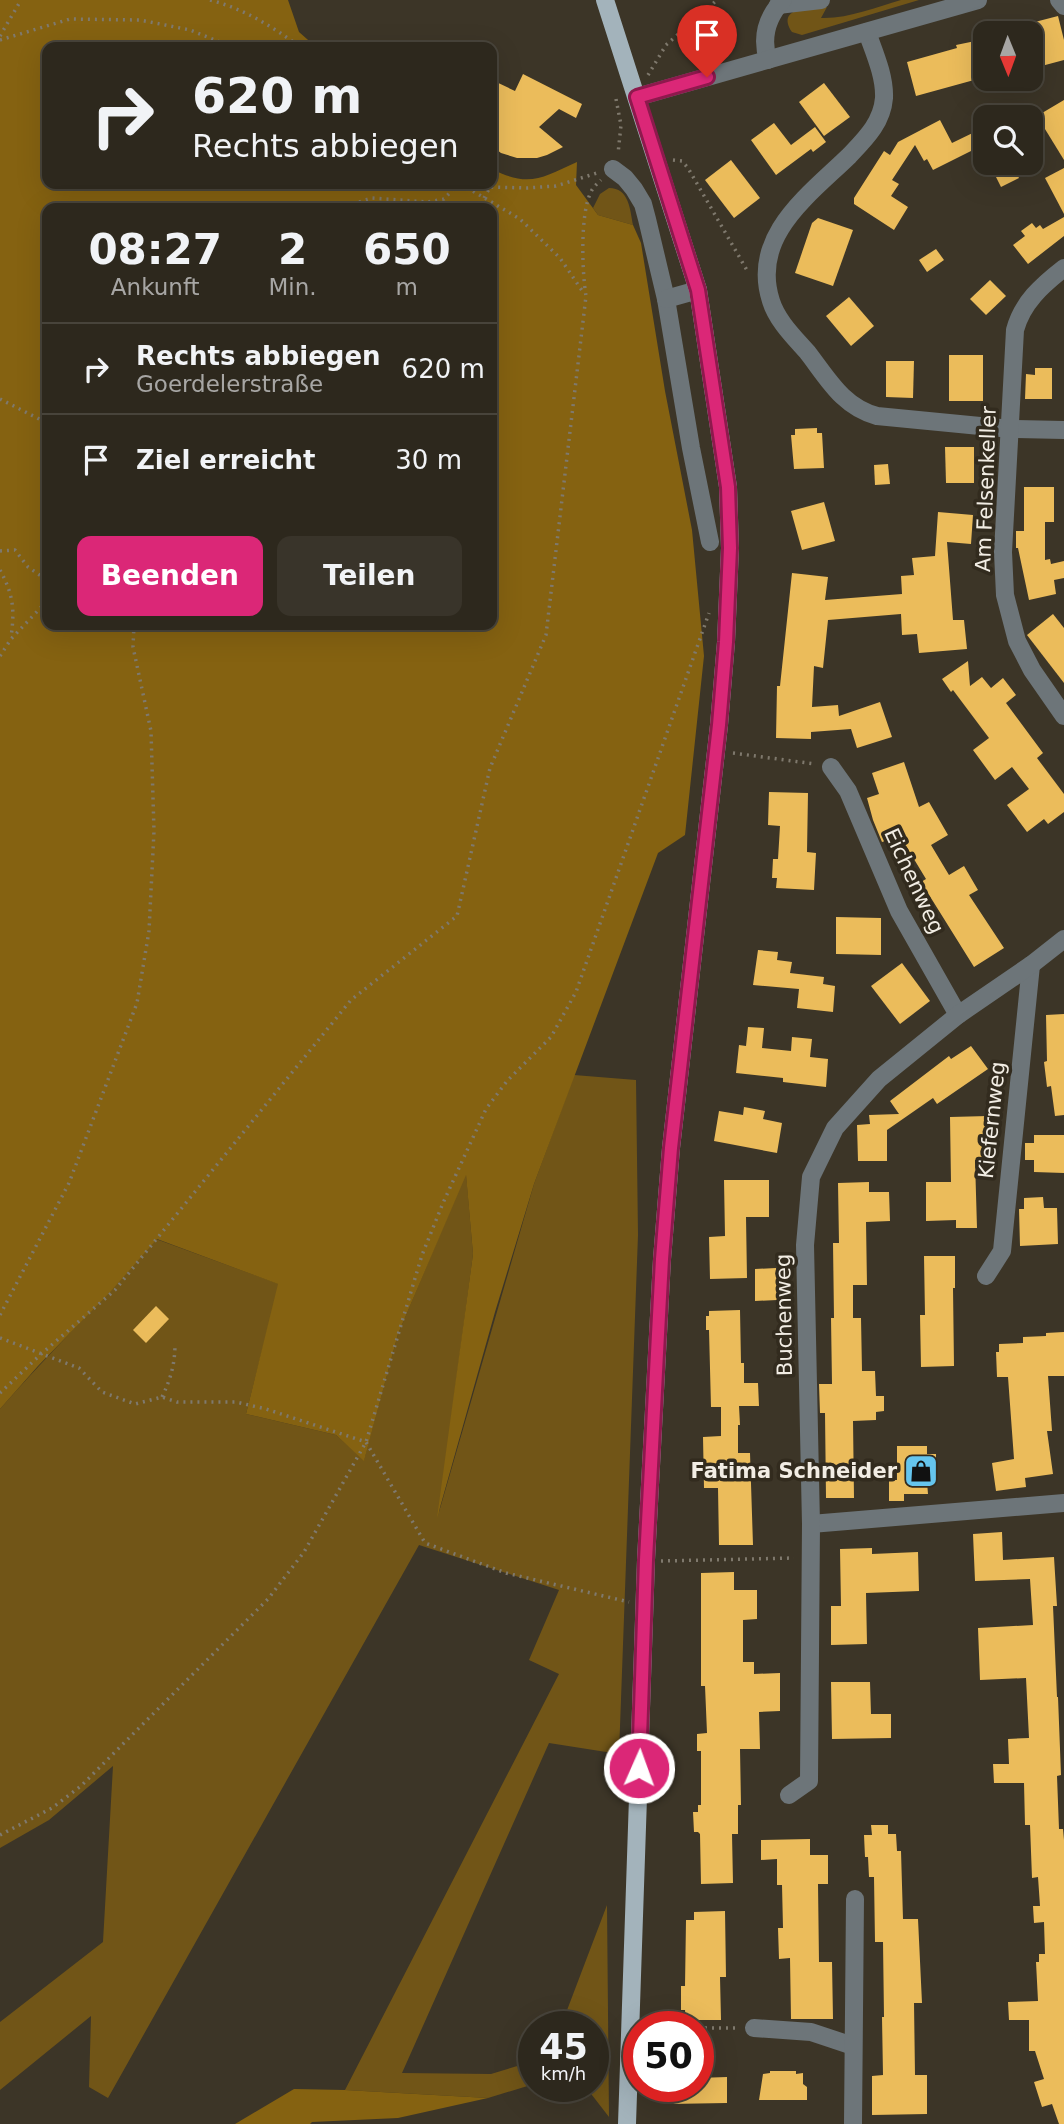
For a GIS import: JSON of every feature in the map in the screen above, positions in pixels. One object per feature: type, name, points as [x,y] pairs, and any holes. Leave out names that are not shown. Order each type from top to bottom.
[{"type":"main road","points":[[605,0],[698,290],[729,499],[730,548],[726,642],[716,750],[671,1148],[662,1259],[646,1560],[627,2124]]},
{"type":"street","points":[[768,60],[766,30],[770,18],[781,3],[821,0]]},
{"type":"street","points":[[637,97],[978,0]]},
{"type":"street","points":[[1059,0],[1064,6]]},
{"type":"street","points":[[867,32],[883,84],[882,111],[871,133],[781,225],[771,249],[768,272],[771,301],[779,317],[841,395],[864,412],[1011,429],[1064,430]]},
{"type":"street","points":[[613,169],[634,188],[643,204],[666,299],[710,542]]},
{"type":"street","name":"Am Felsenkeller","points":[[1064,268],[1026,302],[1015,330],[1003,552],[1005,595],[1017,641],[1032,670],[1064,716]]},
{"type":"street","points":[[666,299],[698,290]]},
{"type":"street","name":"Eichenweg","points":[[831,766],[848,791],[899,911],[958,1015]]},
{"type":"street","name":"Buchenweg","points":[[789,1796],[809,1781],[811,1524],[805,1245],[811,1177],[835,1128],[879,1079],[958,1015],[1064,939]]},
{"type":"street","name":"Kiefernweg","points":[[986,1276],[1002,1251],[1031,965]]},
{"type":"street","points":[[811,1524],[1064,1503]]},
{"type":"street","points":[[853,2124],[855,1899]]},
{"type":"street","points":[[754,2028],[811,2032],[853,2046]]},
{"type":"path","points":[[0,38],[21,0]]},
{"type":"path","points":[[210,0],[229,5],[269,24],[293,42]]},
{"type":"path","points":[[651,69],[666,45],[717,0]]},
{"type":"path","points":[[0,38],[70,19],[140,20],[190,30],[220,42]]},
{"type":"path","points":[[0,1393],[40,1354],[115,1290],[351,1000],[457,916],[490,768],[546,635],[586,296],[582,271],[587,200],[592,189],[613,169],[617,159],[621,136],[620,114],[614,88]]},
{"type":"path","points":[[659,164],[675,159],[685,164],[757,288],[769,286]]},
{"type":"path","points":[[497,187],[556,186],[613,169]]},
{"type":"path","points":[[356,203],[372,198],[428,202],[444,200],[454,189]]},
{"type":"path","points":[[468,189],[493,203]]},
{"type":"path","points":[[484,198],[489,189]]},
{"type":"path","points":[[497,206],[520,219],[560,258],[586,296]]},
{"type":"path","points":[[0,399],[42,420]]},
{"type":"path","points":[[0,551],[15,550],[28,567],[42,577]]},
{"type":"path","points":[[0,570],[10,589],[14,615],[11,639]]},
{"type":"path","points":[[0,656],[11,639],[42,606]]},
{"type":"path","points":[[0,1835],[52,1808],[81,1786],[268,1599],[304,1552],[366,1443],[422,1255],[486,1109],[507,1081],[551,1037],[576,992],[711,606]]},
{"type":"path","points":[[0,1315],[69,1183],[137,1003],[149,931],[154,831],[151,731],[133,647],[134,630]]},
{"type":"path","points":[[716,750],[831,766]]},
{"type":"path","points":[[0,1338],[79,1368],[102,1392],[135,1404],[162,1397],[177,1402],[236,1402],[366,1443],[425,1543],[506,1573],[645,1606]]},
{"type":"path","points":[[162,1397],[175,1363],[175,1343]]},
{"type":"path","points":[[646,1560],[810,1558]]},
{"type":"path","points":[[714,2028],[754,2028]]},
{"type":"shaded area","points":[[0,0],[288,0],[299,32],[310,42],[42,42],[42,189],[497,189],[497,171],[516,178],[535,179],[577,162],[576,185],[598,215],[633,225],[641,243],[665,391],[692,530],[704,656],[685,835],[658,853],[534,1184],[437,1518],[473,1254],[466,1175],[398,1334],[364,1461],[336,1435],[246,1414],[278,1284],[157,1239],[0,1409]]},
{"type":"shaded area","points":[[901,0],[919,0],[802,35],[792,32],[788,24],[788,17],[792,13],[805,8],[827,7],[821,18],[831,18]]},
{"type":"shaded area","points":[[609,188],[625,195],[633,225],[598,215],[593,208],[600,194]]},
{"type":"shaded area","points":[[574,1075],[636,1080],[638,1235],[619,1754],[549,1743],[402,2073],[491,2074],[518,2066],[518,2089],[488,2098],[345,2090],[559,1674],[529,1660],[559,1590],[419,1545],[108,2098],[89,2087],[91,2016],[0,2090],[0,2022],[103,1942],[113,1766],[49,1820],[0,1848],[0,1409],[156,1239],[279,1284],[246,1414],[336,1435],[364,1460],[398,1334],[466,1173],[473,1254],[439,1512],[534,1184]]},
{"type":"shaded area","points":[[607,1905],[608,2011],[567,2011]]},
{"type":"shaded area","points":[[294,2089],[488,2098],[398,2118],[310,2124],[235,2124]]},
{"type":"shaded area","points":[[597,2102],[609,2102],[609,2117]]},
{"type":"building","points":[[1058,16],[1064,40],[1064,60],[1043,66],[1043,21],[1039,21]]},
{"type":"building","points":[[973,41],[973,80],[916,96],[907,62],[957,48],[956,45]]},
{"type":"building","points":[[523,74],[582,104],[576,118],[559,109],[539,127],[563,147],[537,158],[517,158],[497,150],[497,82],[515,91]]},
{"type":"building","points":[[824,83],[850,117],[824,136],[799,102]]},
{"type":"building","points":[[1064,100],[1064,160],[1043,126],[1043,112]]},
{"type":"building","points":[[940,120],[952,143],[973,133],[973,150],[933,170],[915,145],[892,180],[899,184],[891,196],[908,207],[894,230],[854,204],[854,198],[884,151],[890,155],[898,142]]},
{"type":"building","points":[[774,123],[791,145],[815,127],[826,142],[813,152],[811,149],[776,175],[751,140]]},
{"type":"building","points":[[731,160],[760,198],[734,218],[705,180]]},
{"type":"building","points":[[1064,168],[1064,214],[1045,178]]},
{"type":"building","points":[[995,175],[1017,175],[1019,178],[1001,187]]},
{"type":"building","points":[[1064,217],[1064,236],[1028,264],[1013,245],[1025,236],[1021,231],[1032,223],[1036,228],[1040,225],[1043,229]]},
{"type":"building","points":[[818,218],[853,230],[833,286],[795,273],[812,223]]},
{"type":"building","points":[[936,249],[944,260],[927,272],[919,260]]},
{"type":"building","points":[[990,280],[1006,296],[986,315],[970,299]]},
{"type":"building","points":[[849,297],[874,326],[851,346],[826,316]]},
{"type":"building","points":[[949,355],[983,355],[983,401],[949,401]]},
{"type":"building","points":[[886,361],[914,361],[913,398],[886,397]]},
{"type":"building","points":[[1035,368],[1052,368],[1052,399],[1025,399],[1026,374],[1035,375]]},
{"type":"building","points":[[817,428],[817,433],[822,433],[824,468],[794,469],[791,435],[795,435],[795,429]]},
{"type":"building","points":[[945,447],[974,447],[974,483],[946,483]]},
{"type":"building","points":[[888,464],[890,484],[875,485],[874,465]]},
{"type":"building","points":[[1024,487],[1054,487],[1054,522],[1045,522],[1045,560],[1050,559],[1051,564],[1064,561],[1064,578],[1054,580],[1056,594],[1029,600],[1016,548],[1016,531],[1024,531]]},
{"type":"building","points":[[824,502],[835,541],[802,550],[791,511]]},
{"type":"building","points":[[938,512],[973,515],[971,544],[947,542],[953,620],[964,620],[967,649],[919,653],[917,634],[902,635],[901,614],[828,620],[823,668],[814,666],[812,707],[838,705],[839,716],[880,702],[892,737],[857,748],[851,729],[811,732],[811,739],[776,738],[777,686],[780,686],[792,573],[828,577],[825,600],[902,594],[901,576],[914,575],[912,558],[935,556]]},
{"type":"building","points":[[1053,614],[1064,628],[1064,683],[1027,635]]},
{"type":"building","points":[[968,661],[970,686],[982,677],[991,688],[1003,678],[1016,695],[1006,703],[1043,753],[1037,758],[1064,794],[1064,812],[1048,824],[1044,819],[1027,832],[1007,805],[1029,789],[1012,767],[995,780],[973,750],[989,738],[942,679]]},
{"type":"building","points":[[904,762],[919,807],[929,802],[948,835],[931,845],[949,875],[964,866],[978,890],[969,895],[1004,948],[974,967],[921,882],[926,879],[900,836],[882,842],[873,820],[867,798],[879,794],[872,773]]},
{"type":"building","points":[[769,792],[808,793],[807,852],[816,853],[814,890],[776,888],[777,878],[772,878],[773,859],[778,859],[780,826],[768,825]]},
{"type":"building","points":[[836,917],[881,918],[881,955],[836,954]]},
{"type":"building","points":[[758,950],[778,952],[777,960],[792,962],[790,973],[824,977],[823,984],[835,986],[833,1012],[797,1008],[799,989],[753,985]]},
{"type":"building","points":[[902,963],[930,1001],[900,1024],[871,986]]},
{"type":"building","points":[[1064,1014],[1064,1115],[1055,1116],[1044,1062],[1047,1061],[1046,1015]]},
{"type":"building","points":[[748,1027],[764,1028],[762,1048],[791,1051],[792,1037],[812,1039],[810,1057],[828,1059],[826,1087],[783,1082],[783,1078],[736,1073],[739,1045],[746,1046]]},
{"type":"building","points":[[971,1046],[988,1069],[937,1104],[933,1098],[887,1130],[887,1161],[858,1161],[857,1125],[870,1124],[869,1115],[899,1114],[890,1101],[949,1056],[951,1059]]},
{"type":"building","points":[[744,1107],[765,1111],[763,1119],[782,1123],[777,1153],[714,1141],[719,1111],[743,1115]]},
{"type":"building","points":[[988,1116],[988,1160],[975,1160],[977,1228],[956,1228],[956,1220],[926,1221],[926,1182],[951,1182],[950,1117]]},
{"type":"building","points":[[1034,1135],[1064,1135],[1064,1173],[1034,1172],[1034,1160],[1025,1160],[1025,1143],[1034,1143]]},
{"type":"building","points":[[724,1180],[769,1180],[769,1217],[746,1217],[747,1278],[710,1279],[709,1237],[725,1236]]},
{"type":"building","points":[[869,1182],[869,1192],[889,1192],[890,1221],[866,1222],[867,1285],[853,1285],[853,1318],[861,1318],[862,1371],[875,1371],[876,1396],[884,1396],[884,1411],[876,1412],[876,1420],[853,1421],[854,1498],[826,1498],[825,1413],[820,1413],[819,1384],[832,1384],[833,1243],[839,1243],[838,1183]]},
{"type":"building","points":[[1043,1197],[1044,1208],[1057,1208],[1058,1244],[1020,1246],[1019,1209],[1024,1209],[1024,1198]]},
{"type":"building","points":[[924,1256],[955,1256],[954,1366],[921,1367],[920,1315],[925,1315]]},
{"type":"building","points":[[776,1268],[777,1300],[755,1301],[755,1269]]},
{"type":"building","points":[[156,1306],[169,1319],[146,1343],[133,1330]]},
{"type":"building","points":[[740,1310],[744,1383],[758,1383],[759,1406],[739,1406],[738,1425],[738,1453],[750,1453],[753,1545],[719,1545],[718,1488],[704,1488],[703,1437],[721,1436],[721,1407],[711,1407],[709,1330],[706,1330],[706,1316],[709,1316],[709,1311]]},
{"type":"building","points":[[1064,1332],[1064,1376],[1048,1376],[1052,1431],[1047,1431],[1053,1474],[1025,1478],[1026,1487],[996,1491],[992,1463],[1014,1459],[1008,1377],[997,1377],[996,1352],[999,1352],[999,1344],[1023,1343],[1023,1337]]},
{"type":"building","points":[[897,1446],[927,1446],[927,1454],[936,1454],[936,1482],[927,1482],[928,1494],[904,1494],[904,1501],[889,1501],[889,1480],[897,1480]]},
{"type":"building","points":[[1002,1532],[1003,1560],[1054,1557],[1057,1606],[1053,1606],[1061,1775],[1057,1776],[1059,1829],[1063,1829],[1064,1840],[1064,2124],[1059,2124],[1052,2104],[1042,2107],[1034,2082],[1044,2079],[1035,2051],[1029,2051],[1029,2020],[1009,2020],[1008,2002],[1038,2001],[1036,1962],[1039,1962],[1039,1954],[1045,1954],[1044,1922],[1034,1923],[1033,1906],[1040,1906],[1038,1877],[1032,1878],[1030,1825],[1025,1825],[1024,1783],[994,1783],[993,1764],[1009,1764],[1008,1739],[1029,1738],[1026,1678],[980,1680],[978,1628],[1033,1625],[1030,1579],[975,1581],[973,1534]]},
{"type":"building","points":[[872,1548],[872,1554],[918,1552],[919,1591],[866,1593],[867,1644],[831,1645],[831,1606],[841,1606],[840,1549]]},
{"type":"building","points":[[734,1572],[734,1590],[757,1590],[757,1619],[743,1620],[743,1662],[754,1662],[754,1674],[780,1673],[780,1711],[759,1712],[760,1749],[740,1749],[741,1805],[738,1805],[738,1834],[732,1834],[733,1883],[701,1884],[700,1834],[694,1832],[693,1812],[698,1812],[698,1805],[701,1805],[701,1751],[697,1751],[697,1734],[707,1733],[705,1686],[701,1686],[701,1573]]},
{"type":"building","points":[[831,1682],[870,1682],[871,1714],[891,1714],[891,1738],[832,1739]]},
{"type":"building","points":[[871,1825],[888,1825],[888,1834],[896,1834],[897,1851],[901,1851],[903,1919],[918,1919],[922,2003],[914,2003],[915,2075],[927,2075],[927,2114],[872,2115],[872,2076],[883,2075],[884,2017],[883,1942],[875,1942],[874,1877],[869,1877],[868,1857],[865,1857],[864,1835],[872,1835]]},
{"type":"building","points":[[810,1839],[810,1855],[828,1855],[828,1884],[818,1884],[819,1962],[832,1962],[833,2019],[791,2019],[790,1958],[779,1959],[778,1928],[783,1928],[782,1885],[777,1885],[777,1859],[761,1860],[761,1840]]},
{"type":"building","points":[[725,1911],[726,1977],[720,1977],[721,2020],[714,2020],[714,2011],[681,2010],[681,1986],[685,1986],[686,1920],[694,1920],[694,1912]]},
{"type":"building","points":[[770,2071],[803,2073],[807,2100],[759,2100],[763,2074]]},
{"type":"building","points":[[714,2077],[727,2077],[727,2103],[669,2104],[714,2102]]},
{"type":"place","name":"Fatima Schneider","points":[[921,1471]]},
{"type":"route","points":[[639,1768],[646,1560],[662,1259],[671,1148],[719,725],[730,548],[728,487],[698,290],[637,97],[707,77]]}]
